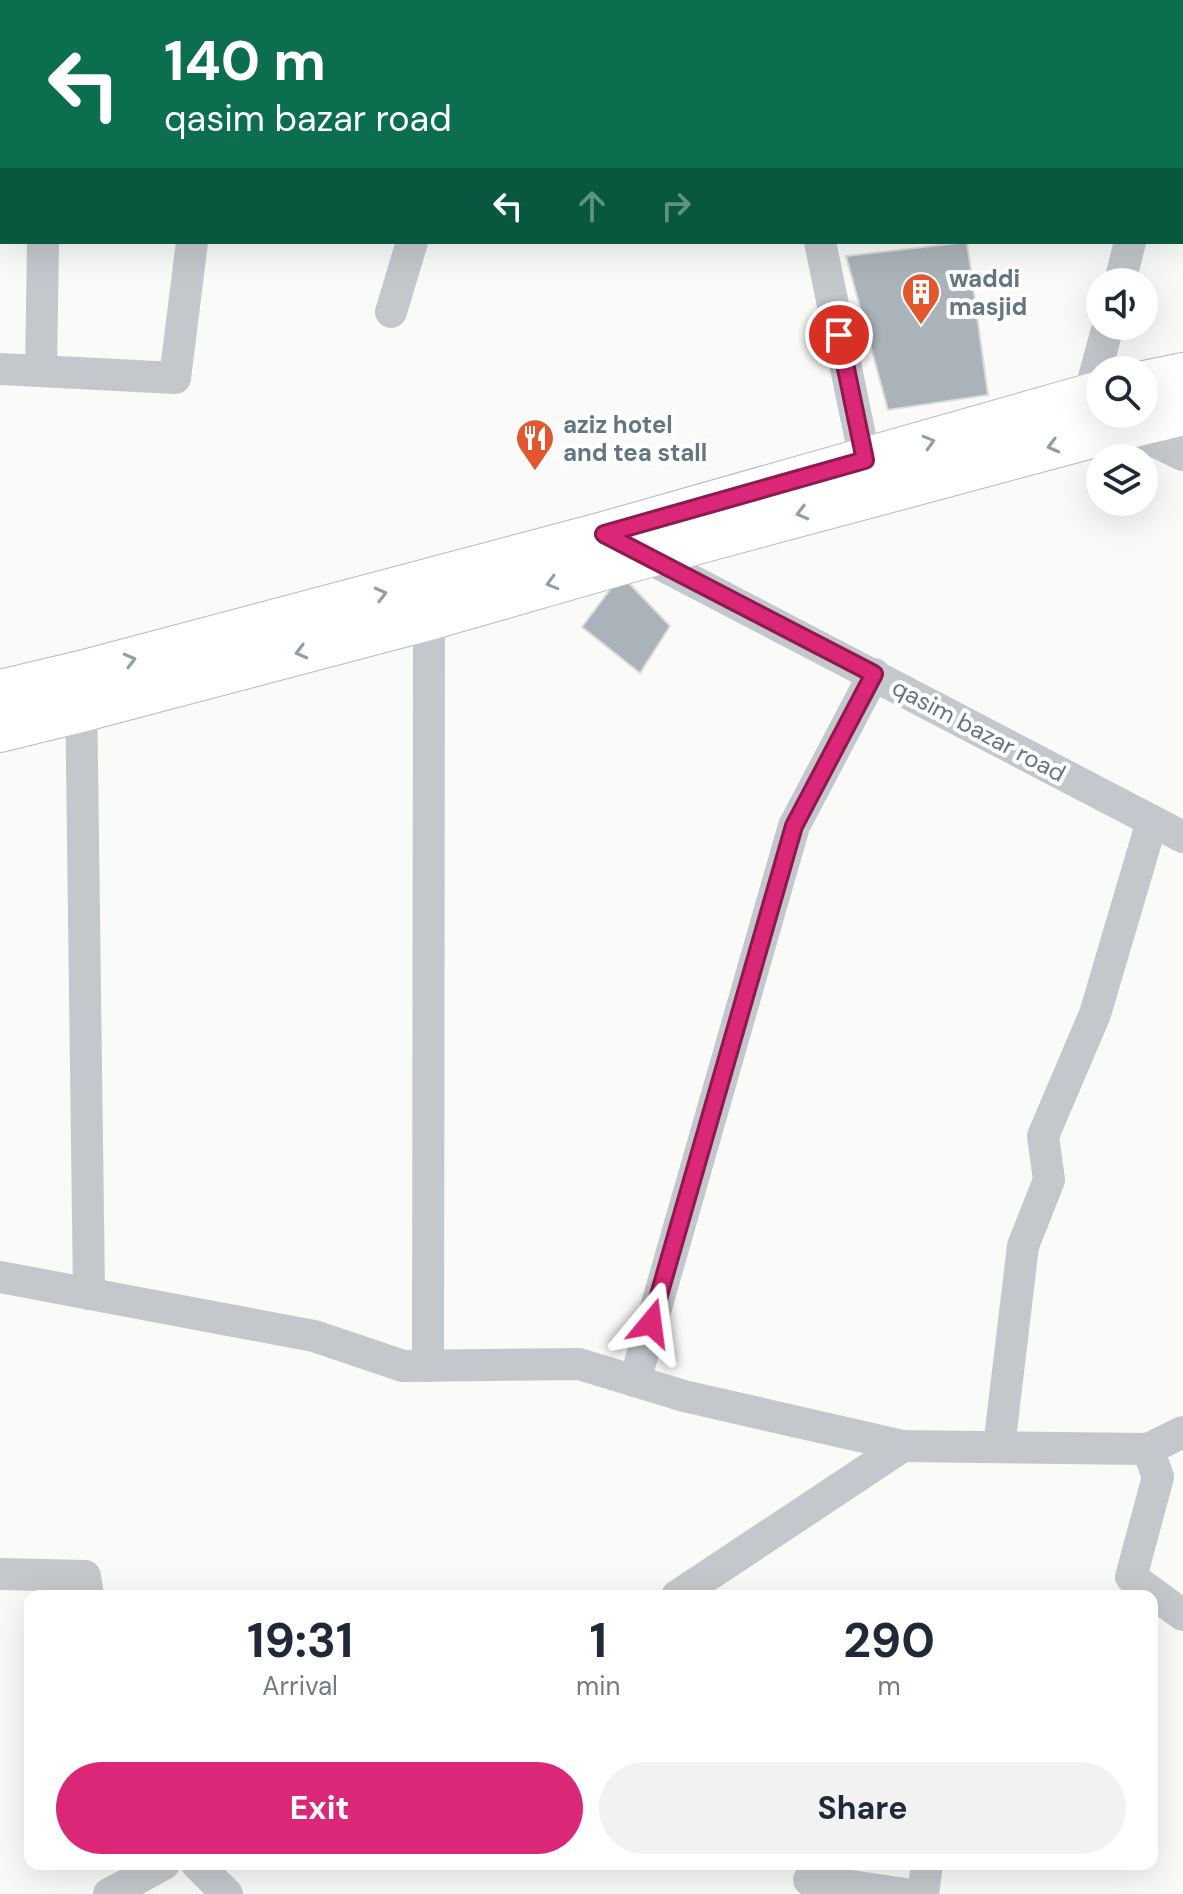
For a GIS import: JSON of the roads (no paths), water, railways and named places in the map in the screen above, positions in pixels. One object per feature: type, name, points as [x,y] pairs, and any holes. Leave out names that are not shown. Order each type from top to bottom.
[{"type":"main road","points":[[1158,380],[1183,375]]},
{"type":"main road","points":[[0,730],[81,692],[604,534],[865,460],[1086,409]]},
{"type":"main road","points":[[1158,410],[1183,413]]},
{"type":"main road","points":[[0,692],[81,692],[429,618],[645,556],[1086,411]]},
{"type":"street","points":[[41,371],[43,244]]},
{"type":"street","points":[[0,369],[175,378],[192,244]]},
{"type":"street","points":[[391,312],[411,244]]},
{"type":"street","points":[[820,244],[865,460]]},
{"type":"street","points":[[1124,268],[1130,244]]},
{"type":"street","points":[[1141,428],[1183,455]]},
{"type":"street","name":"qasim bazar road","points":[[604,534],[1183,837]]},
{"type":"street","points":[[428,1366],[429,618]]},
{"type":"street","points":[[635,1381],[794,826],[874,674]]},
{"type":"street","points":[[81,692],[89,1294]]},
{"type":"street","points":[[999,1447],[1023,1246],[1049,1180],[1043,1136],[1095,1014],[1152,821]]},
{"type":"street","points":[[0,1277],[314,1336],[403,1366],[579,1364],[684,1396],[903,1446],[1148,1449],[1183,1432]]},
{"type":"street","points":[[686,1590],[903,1446]]},
{"type":"street","points":[[1148,1449],[1158,1477],[1131,1577],[1149,1590]]},
{"type":"street","points":[[0,1574],[85,1576],[87,1590]]},
{"type":"street","points":[[1158,1597],[1183,1615]]},
{"type":"street","points":[[109,1894],[153,1870]]},
{"type":"street","points":[[203,1870],[227,1894]]},
{"type":"street","points":[[923,1894],[926,1870]]},
{"type":"street","points":[[809,1880],[906,1894]]},
{"type":"place","name":"waddi masjid","points":[[921,326]]},
{"type":"place","name":"aziz hotel and tea stall","points":[[535,472]]}]
